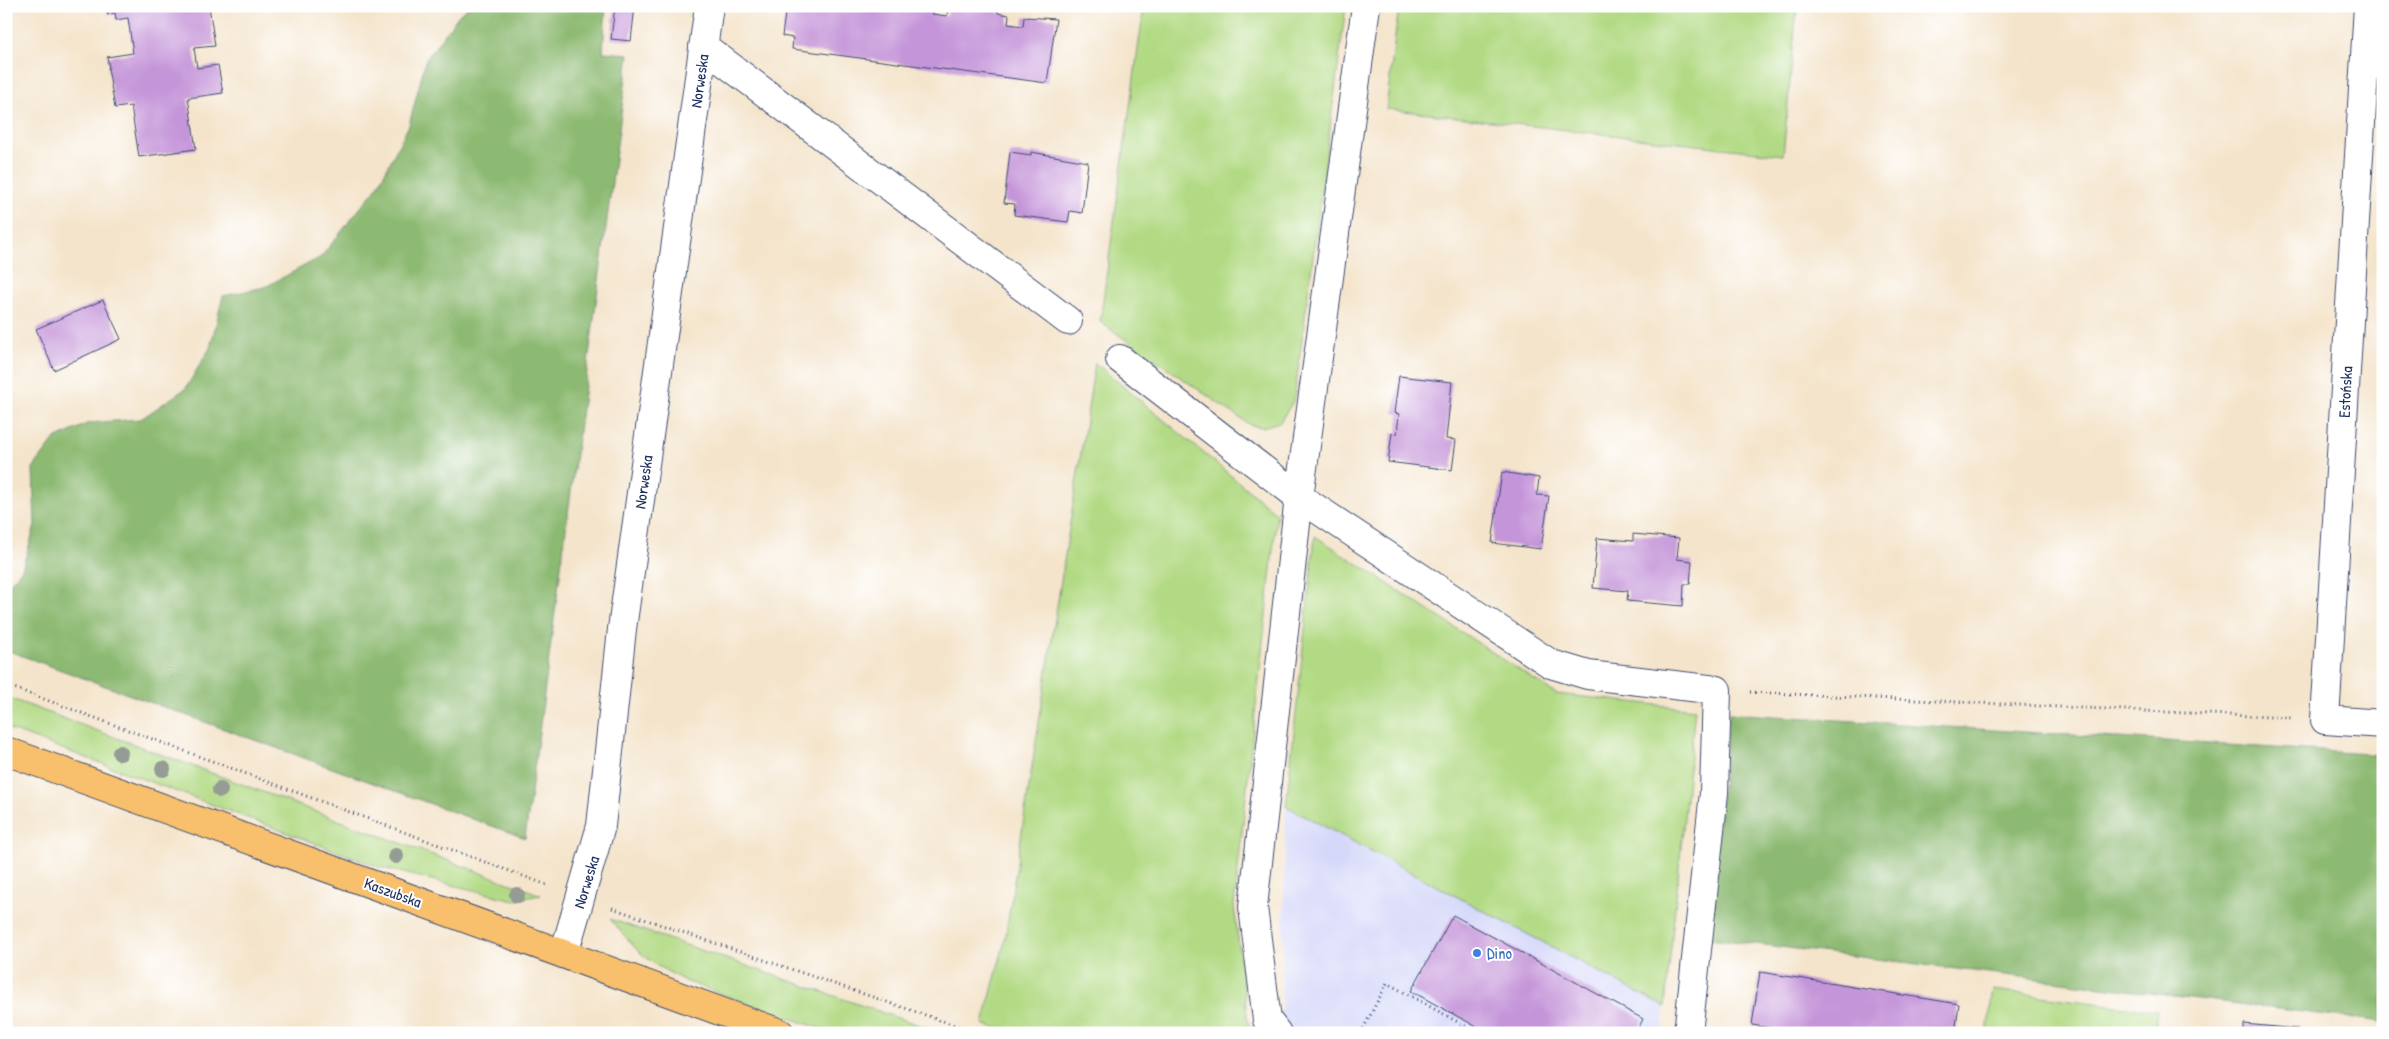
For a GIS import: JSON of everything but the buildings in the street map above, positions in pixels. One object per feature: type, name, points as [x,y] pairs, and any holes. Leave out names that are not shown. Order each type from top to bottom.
[{"type":"main road","name":"Kaszubska","points":[[6,751],[780,1033]]},
{"type":"street","name":"Norweska","points":[[564,954],[602,826],[622,629],[709,6]]},
{"type":"street","points":[[1277,1033],[1267,1020],[1253,906],[1299,497],[1366,6]]},
{"type":"street","name":"Estońska","points":[[2325,720],[2368,6]]},
{"type":"street","points":[[704,46],[1068,321]]},
{"type":"street","points":[[1120,359],[1299,497],[1551,664],[1588,674],[1717,690],[1714,793],[1688,1033]]},
{"type":"street","points":[[2325,720],[2383,724]]},
{"type":"path","points":[[6,685],[581,897],[978,1033]]},
{"type":"path","points":[[1717,690],[2325,720]]},
{"type":"path","points":[[1361,1033],[1387,983],[1478,1033]]},
{"type":"shaded area","points":[[1286,806],[1665,1007],[1663,1033],[1283,1033],[1281,1028]]},
{"type":"green space","points":[[470,6],[606,6],[603,52],[629,54],[525,838],[6,650],[6,588],[22,569],[35,526],[33,468],[55,439],[89,423],[141,419],[186,388],[210,348],[223,296],[265,287],[321,257],[378,186],[409,125],[426,59],[459,15]]},
{"type":"green space","points":[[1144,6],[1346,6],[1294,400],[1280,422],[1262,427],[1250,425],[1100,322]]},
{"type":"green space","points":[[1399,6],[1797,6],[1783,155],[1386,109]]},
{"type":"green space","points":[[1095,363],[1277,514],[1234,905],[1248,1023],[1255,1033],[1009,1033],[983,1024],[1005,940]]},
{"type":"green space","points":[[1315,536],[1556,694],[1695,709],[1665,1007],[1286,806]]},
{"type":"green space","points":[[6,697],[541,895],[514,900],[379,867],[6,728]]},
{"type":"green space","points":[[1729,713],[2383,755],[2383,1022],[1708,938]]},
{"type":"green space","points":[[610,919],[942,1033],[833,1033],[685,981],[656,965],[638,951]]},
{"type":"green space","points":[[1993,990],[2157,1011],[2155,1033],[1987,1033]]},
{"type":"place","name":"Dino","points":[[1477,953]]}]
